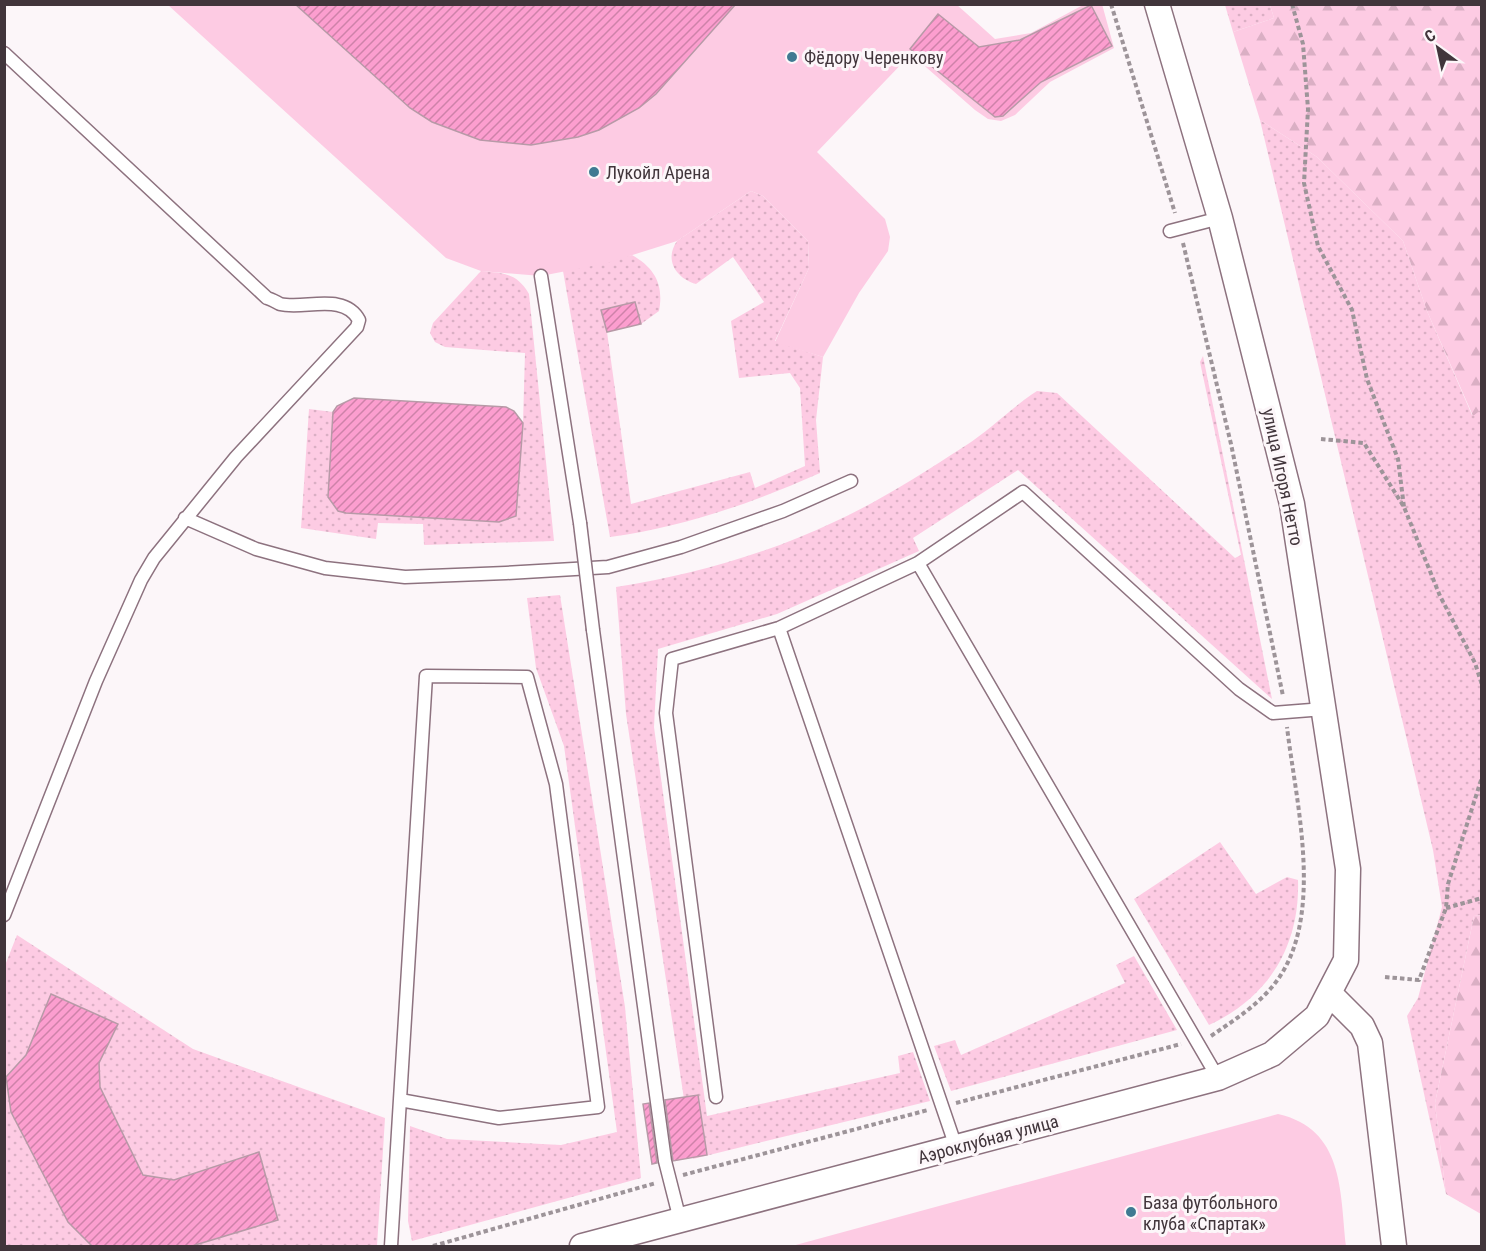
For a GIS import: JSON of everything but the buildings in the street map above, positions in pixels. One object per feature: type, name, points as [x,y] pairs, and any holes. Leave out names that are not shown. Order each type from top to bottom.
[{"type":"street","name":"улица Игоря Нетто","points":[[1157,4],[1220,218],[1292,504],[1348,869],[1346,960]]},
{"type":"street","name":"Аэроклубная улица","points":[[582,1246],[1218,1078],[1272,1054],[1317,1016],[1346,960]]},
{"type":"street","points":[[1329,993],[1362,1026],[1370,1043],[1394,1246]]},
{"type":"lane","points":[[4,53],[267,298],[280,304],[334,304],[348,309],[359,320],[357,327],[236,457],[154,558],[136,591],[96,681],[4,915]]},
{"type":"lane","points":[[1170,231],[1220,218]]},
{"type":"lane","points":[[541,276],[580,523],[665,1161],[680,1220]]},
{"type":"lane","points":[[185,518],[256,549],[325,568],[405,577],[518,572],[608,567],[681,547],[783,511],[851,481]]},
{"type":"lane","points":[[716,1097],[666,713],[672,659],[779,628],[918,563],[1023,492],[1239,688],[1273,712],[1324,709]]},
{"type":"lane","points":[[918,563],[1218,1078]]},
{"type":"lane","points":[[779,628],[956,1147]]},
{"type":"lane","points":[[391,1246],[426,676],[527,677],[556,784],[598,1107],[499,1118],[400,1100]]},
{"type":"path","points":[[1292,4],[1303,44],[1308,109],[1304,183],[1318,246],[1352,310],[1367,379],[1398,459],[1404,507]]},
{"type":"path","points":[[1321,439],[1364,443],[1404,507],[1440,596],[1475,663],[1482,685]]},
{"type":"path","points":[[1385,977],[1419,980],[1446,908],[1448,884],[1482,777]]},
{"type":"path","points":[[1446,908],[1482,898]]},
{"type":"green space","name":"Лукойл Арена","points":[[956,4],[995,39],[1031,33],[1083,5],[1102,4],[1114,48],[1050,82],[1015,115],[1001,121],[988,119],[975,110],[911,54],[817,152],[885,219],[890,237],[888,251],[859,293],[823,357],[775,342],[809,268],[808,241],[763,196],[751,191],[677,241],[607,263],[541,276],[481,271],[446,258],[168,5]]},
{"type":"green space","points":[[1225,5],[1270,5],[1274,18],[1233,32]]},
{"type":"green space","points":[[1270,5],[1481,5],[1482,409],[1473,416],[1427,311],[1403,241],[1317,157],[1260,120],[1233,32],[1274,18]]},
{"type":"green space","points":[[1260,120],[1317,157],[1403,241],[1427,311],[1472,415],[1481,409],[1482,915],[1474,916],[1435,1103],[1446,1194],[1407,1016],[1418,998],[1442,907],[1433,850]]},
{"type":"green space","points":[[751,191],[763,196],[808,241],[809,268],[775,341],[823,357],[816,420],[820,473],[769,494],[691,520],[610,537],[563,271],[632,255],[647,266],[659,285],[659,311],[641,324],[607,332],[631,504],[750,472],[755,488],[805,466],[800,388],[790,373],[739,378],[731,321],[764,302],[733,257],[696,284],[678,273],[672,261],[673,248],[677,241]]},
{"type":"green space","points":[[481,271],[509,275],[520,282],[529,294],[554,541],[424,545],[423,524],[378,523],[376,539],[301,528],[309,409],[333,412],[328,497],[338,511],[499,522],[516,516],[523,423],[525,353],[445,347],[435,342],[430,333],[433,323]]},
{"type":"green space","points":[[1203,356],[1272,699],[1018,470],[913,538],[919,551],[777,614],[658,649],[654,727],[707,1116],[900,1073],[898,1056],[913,1052],[930,1101],[693,1159],[626,714],[616,587],[671,577],[755,554],[834,522],[885,496],[965,446],[1037,391],[1057,393],[1235,558],[1241,555],[1200,362]]},
{"type":"green space","points":[[560,595],[625,1007],[641,1178],[412,1241],[408,1221],[410,1126],[447,1139],[561,1145],[617,1132],[564,746],[536,668],[527,598]]},
{"type":"green space","points":[[1220,842],[1256,894],[1287,877],[1298,880],[1297,904],[1287,948],[1277,967],[1248,1000],[1209,1025],[1134,899]]},
{"type":"green space","points":[[1482,915],[1481,1214],[1446,1194],[1435,1103],[1474,916]]},
{"type":"green space","points":[[17,935],[193,1049],[385,1118],[377,1246],[5,1246],[4,968]]},
{"type":"green space","points":[[1134,956],[1177,1030],[951,1091],[934,1046],[955,1040],[961,1055],[1125,983],[1116,965]]},
{"type":"green space","name":"База футбольного клуба «Спартак»","points":[[1278,1114],[1300,1122],[1316,1133],[1327,1148],[1339,1184],[1346,1246],[792,1246]]},
{"type":"place","name":"Фёдору Черенкову","points":[[792,57]]},
{"type":"place","name":"Лукойл Арена","points":[[594,172]]},
{"type":"place","name":"База футбольного клуба «Спартак»","points":[[1131,1212]]}]
